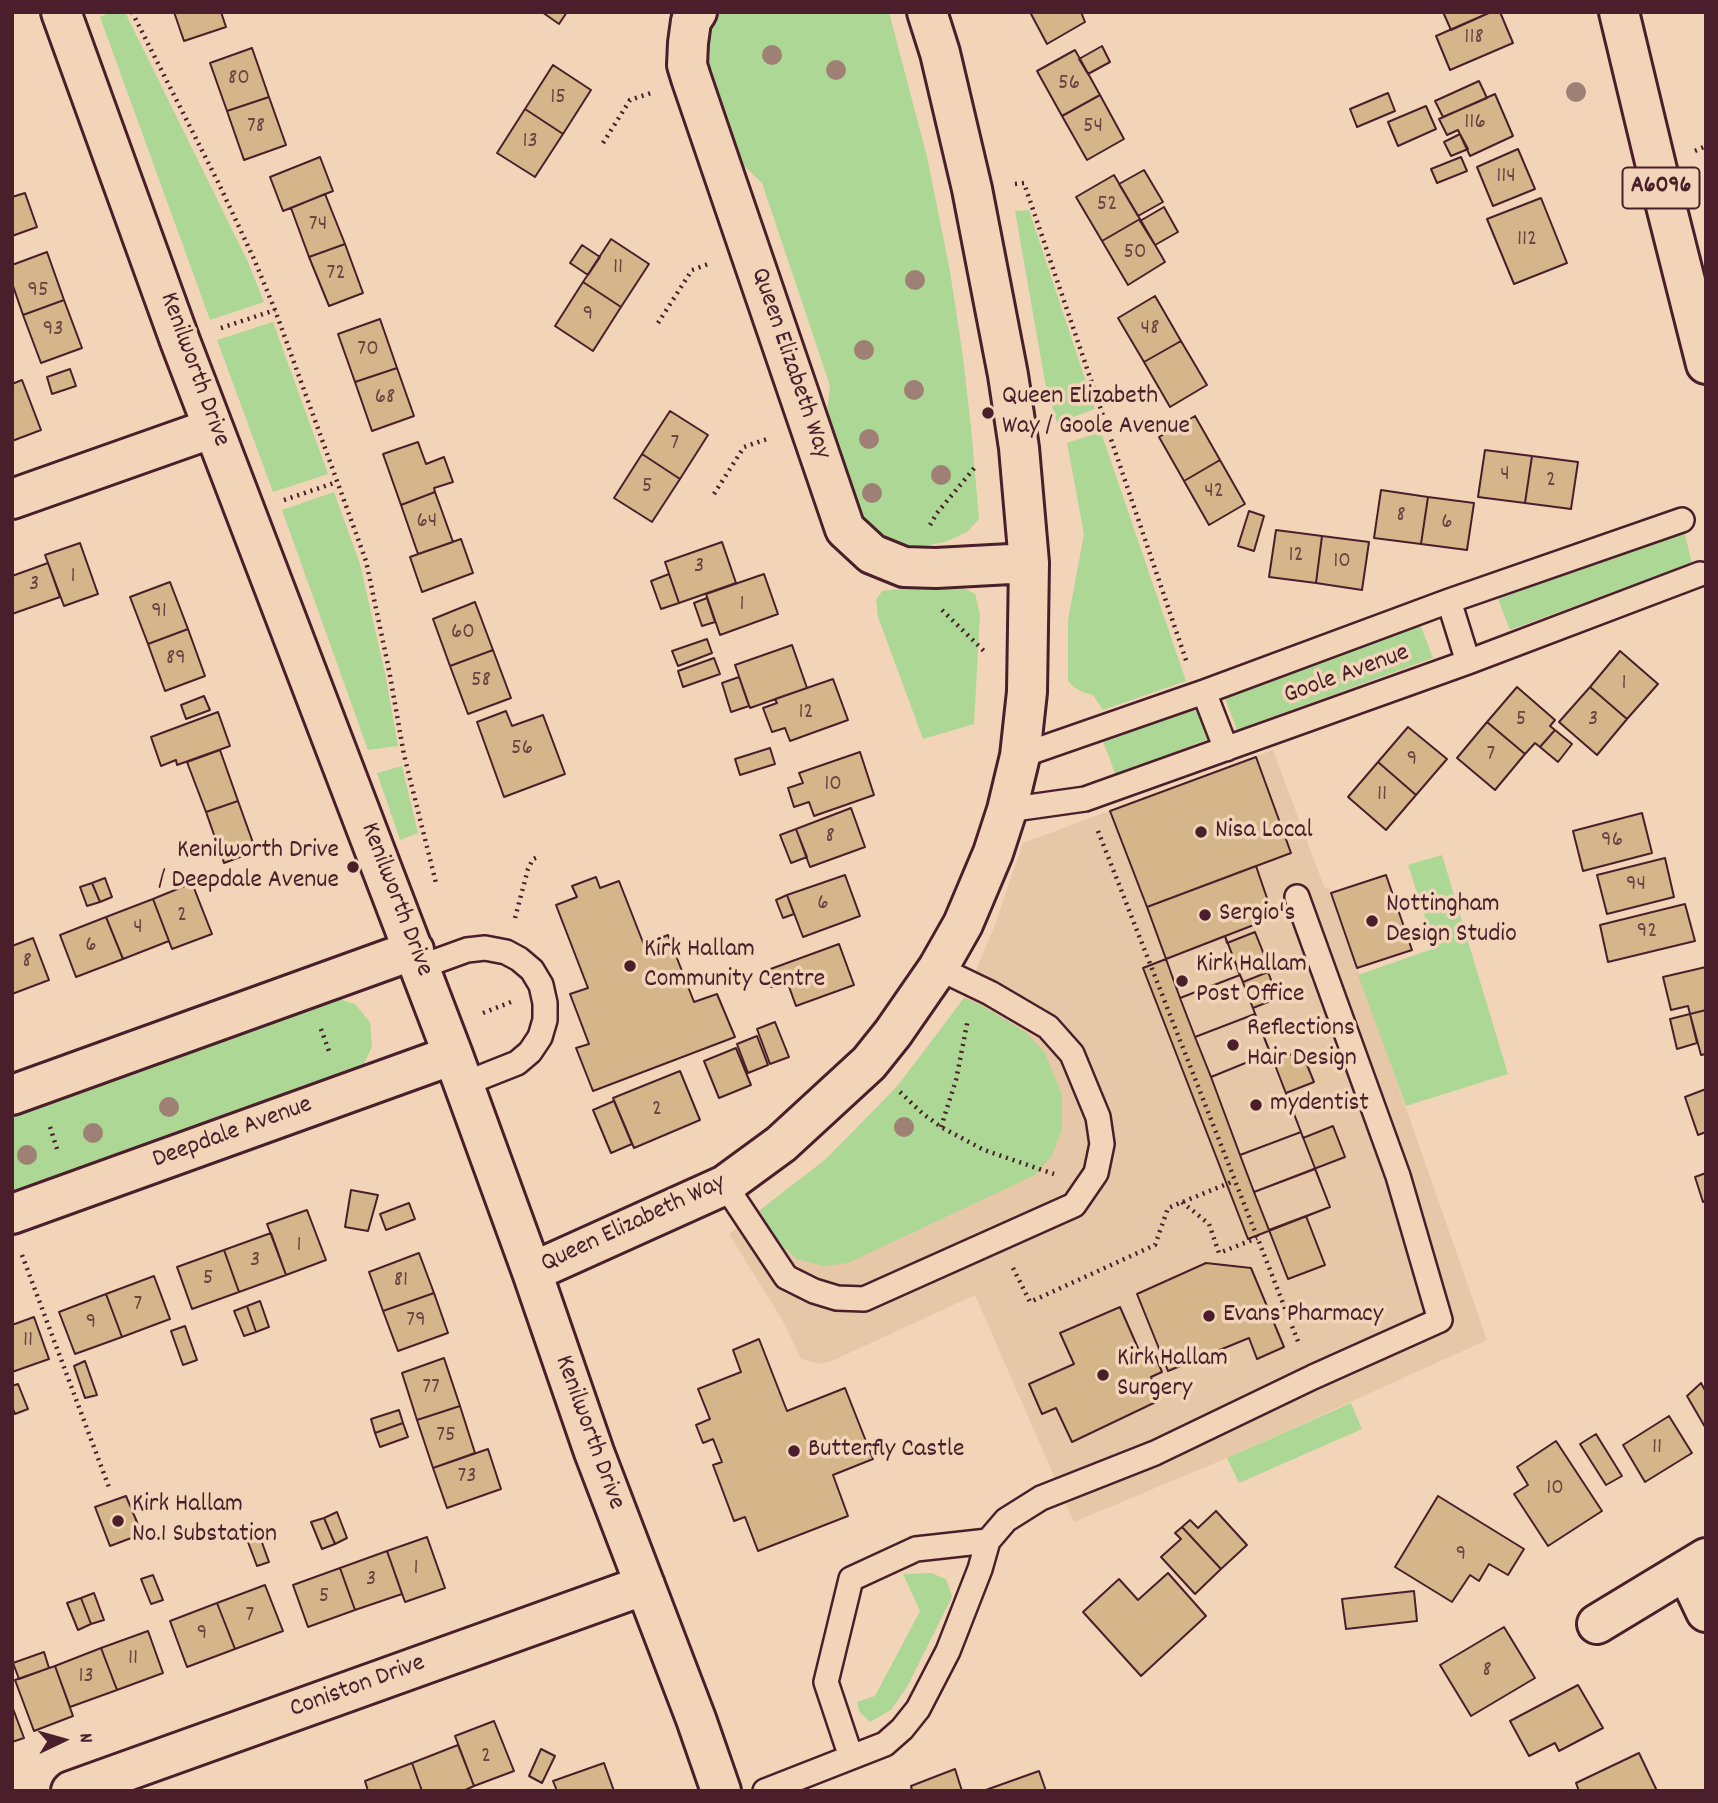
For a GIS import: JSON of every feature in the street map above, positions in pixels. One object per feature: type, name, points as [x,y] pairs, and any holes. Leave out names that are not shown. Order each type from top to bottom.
[{"type":"street","name":"Kenilworth Drive","points":[[61,12],[213,428],[417,958],[532,1272],[594,1452],[721,1791]]},
{"type":"street","name":"Queen Elizabeth Way","points":[[697,12],[691,21],[687,65],[845,529],[872,554],[904,567],[1030,563]]},
{"type":"street","name":"Queen Elizabeth Way","points":[[532,1272],[725,1185],[781,1144],[869,1063],[938,968],[962,924],[993,853],[1007,810],[1020,756],[1027,692],[1030,563],[1019,448],[1008,375],[972,189],[940,53],[927,12]]},
{"type":"street","name":"A6096","points":[[1619,12],[1706,364]]},
{"type":"street","points":[[12,499],[213,428]]},
{"type":"street","points":[[24,1091],[306,989],[417,958]]},
{"type":"street","name":"Deepdale Avenue","points":[[12,1214],[345,1094],[458,1070]]},
{"type":"street","points":[[1597,1624],[1696,1564],[1706,1612]]},
{"type":"street","name":"Coniston Drive","points":[[71,1791],[645,1585]]},
{"type":"lane","name":"Goole Avenue","points":[[1020,756],[1682,520]]},
{"type":"lane","name":"Goole Avenue","points":[[1007,810],[1085,799],[1468,663],[1700,574]]},
{"type":"lane","points":[[1449,601],[1468,663]]},
{"type":"lane","points":[[1200,693],[1226,749]]},
{"type":"lane","points":[[765,1791],[885,1744],[902,1729],[918,1710],[948,1651],[989,1541],[1006,1520],[1041,1498],[1155,1453],[1440,1320],[1398,1176],[1297,897]]},
{"type":"lane","points":[[417,958],[485,948],[506,952],[532,970],[541,985],[545,1020],[540,1037],[530,1052],[517,1063],[458,1070]]},
{"type":"lane","points":[[725,1185],[786,1277],[814,1291],[837,1298],[864,1299],[1073,1205],[1096,1173],[1102,1144],[1098,1117],[1072,1054],[1048,1027],[990,993],[938,968]]},
{"type":"lane","points":[[851,1757],[826,1682],[851,1578],[916,1549],[989,1541]]},
{"type":"path","points":[[132,12],[254,259],[366,561],[390,670],[404,755],[437,885]]},
{"type":"path","points":[[603,143],[630,100],[691,78]]},
{"type":"path","points":[[972,189],[1024,183],[1200,693]]},
{"type":"path","points":[[658,323],[692,270],[749,248]]},
{"type":"path","points":[[221,328],[275,310]]},
{"type":"path","points":[[714,494],[744,447],[810,424]]},
{"type":"path","points":[[287,499],[337,482]]},
{"type":"path","points":[[1085,799],[1297,1338]]},
{"type":"path","points":[[506,952],[528,869],[533,859],[540,856]]},
{"type":"path","points":[[941,1127],[957,1080],[972,985]]},
{"type":"path","points":[[306,989],[345,1094]]},
{"type":"path","points":[[869,1063],[922,1113],[941,1127],[984,1150],[1087,1186]]},
{"type":"path","points":[[24,1091],[72,1193]]},
{"type":"path","points":[[998,1239],[1030,1301],[1155,1245],[1168,1208],[1234,1181]]},
{"type":"path","points":[[1182,1202],[1209,1224],[1219,1252],[1257,1238]]},
{"type":"path","points":[[22,1254],[110,1490]]},
{"type":"shaded area","points":[[1273,750],[1325,889],[1329,888],[1331,893],[1487,1340],[1227,1458],[1074,1522],[975,1295],[820,1364],[801,1359],[784,1323],[729,1234],[826,1159],[899,1084],[957,1008],[964,998],[993,930],[1023,843]]},
{"type":"green space","points":[[111,12],[125,12],[248,262],[264,302],[210,320],[100,17]]},
{"type":"green space","points":[[719,12],[889,12],[927,157],[950,271],[971,427],[979,519],[967,532],[945,542],[924,546],[898,544],[874,531],[858,514],[826,423],[830,386],[762,183],[736,158],[708,86],[708,36]]},
{"type":"green space","points":[[1029,210],[1095,409],[1057,423],[1045,382],[1015,211]]},
{"type":"green space","points":[[273,322],[328,474],[273,492],[217,340]]},
{"type":"green space","points":[[1101,432],[1186,681],[1103,710],[1093,695],[1075,688],[1068,681],[1068,620],[1084,534],[1067,443]]},
{"type":"green space","points":[[334,492],[360,564],[385,673],[398,746],[368,750],[282,510]]},
{"type":"green space","points":[[1684,531],[1692,563],[1510,630],[1498,599]]},
{"type":"green space","points":[[937,584],[960,586],[975,594],[980,614],[974,724],[923,739],[878,617],[876,600],[882,591]]},
{"type":"green space","points":[[1420,624],[1433,658],[1237,730],[1224,696]]},
{"type":"green space","points":[[1195,705],[1208,739],[1116,776],[1103,741]]},
{"type":"green space","points":[[402,766],[418,833],[400,840],[377,773]]},
{"type":"green space","points":[[1442,855],[1508,1074],[1406,1106],[1358,975],[1435,948],[1408,865]]},
{"type":"green space","points":[[964,998],[981,1005],[1027,1033],[1045,1053],[1062,1095],[1062,1130],[1052,1155],[1035,1175],[848,1263],[824,1266],[797,1259],[779,1243],[760,1210],[826,1159],[881,1103],[899,1084]]},
{"type":"green space","points":[[339,999],[355,1004],[370,1022],[372,1047],[364,1064],[12,1195],[12,1118]]},
{"type":"green space","points":[[1351,1403],[1362,1429],[1239,1483],[1227,1458]]},
{"type":"green space","points":[[931,1573],[946,1579],[952,1597],[907,1687],[891,1710],[870,1722],[859,1711],[857,1702],[875,1696],[920,1611],[903,1574]]},
{"type":"building","points":[[174,12],[221,12],[226,27],[184,41]]},
{"type":"building","points":[[542,12],[567,12],[559,24]]},
{"type":"building","points":[[1030,12],[1081,12],[1085,22],[1047,44]]},
{"type":"building","points":[[1443,12],[1491,12],[1451,30]]},
{"type":"building","points":[[1491,12],[1500,12],[1513,43],[1450,70],[1436,36]]},
{"type":"building","points":[[1102,46],[1110,62],[1088,74],[1079,59]]},
{"type":"building","points":[[252,48],[269,97],[227,111],[210,63]]},
{"type":"building","points":[[1075,50],[1100,95],[1062,116],[1037,71]]},
{"type":"building","points":[[553,65],[591,90],[563,134],[525,109]]},
{"type":"building","points":[[1479,81],[1487,98],[1443,117],[1435,101]]},
{"type":"building","points":[[1388,93],[1395,111],[1357,127],[1350,109]]},
{"type":"building","points":[[1495,94],[1513,136],[1470,156],[1458,130],[1447,135],[1439,119]]},
{"type":"building","points":[[1100,95],[1124,139],[1087,160],[1062,116]]},
{"type":"building","points":[[269,97],[286,145],[244,160],[227,111]]},
{"type":"building","points":[[1426,106],[1436,129],[1398,146],[1388,122]]},
{"type":"building","points":[[525,109],[563,134],[535,177],[497,153]]},
{"type":"building","points":[[1460,134],[1468,149],[1451,156],[1444,142]]},
{"type":"building","points":[[1518,149],[1535,189],[1493,206],[1477,167]]},
{"type":"building","points":[[320,157],[333,191],[283,211],[270,177]]},
{"type":"building","points":[[1461,157],[1467,171],[1437,183],[1431,169]]},
{"type":"building","points":[[1144,170],[1163,202],[1138,216],[1119,184]]},
{"type":"building","points":[[1114,175],[1140,219],[1102,241],[1076,197]]},
{"type":"building","points":[[25,193],[37,227],[12,236],[12,197]]},
{"type":"building","points":[[325,194],[345,244],[309,257],[291,208]]},
{"type":"building","points":[[1541,198],[1567,263],[1514,284],[1487,219]]},
{"type":"building","points":[[1164,207],[1178,232],[1155,245],[1140,221]]},
{"type":"building","points":[[1140,219],[1165,262],[1128,285],[1102,241]]},
{"type":"building","points":[[611,239],[649,264],[621,307],[583,282]]},
{"type":"building","points":[[345,244],[363,293],[329,306],[309,257]]},
{"type":"building","points":[[582,245],[600,257],[588,275],[570,263]]},
{"type":"building","points":[[47,252],[64,300],[23,315],[12,283],[12,265]]},
{"type":"building","points":[[583,282],[621,307],[593,351],[555,326]]},
{"type":"building","points":[[1155,296],[1181,341],[1144,362],[1118,318]]},
{"type":"building","points":[[64,300],[82,348],[41,363],[23,315]]},
{"type":"building","points":[[380,319],[397,368],[355,382],[338,334]]},
{"type":"building","points":[[1181,341],[1207,385],[1170,407],[1144,362]]},
{"type":"building","points":[[397,368],[414,416],[372,431],[355,382]]},
{"type":"building","points":[[70,369],[76,386],[52,394],[47,377]]},
{"type":"building","points":[[22,380],[41,430],[12,441],[12,384]]},
{"type":"building","points":[[670,411],[708,435],[680,479],[642,454]]},
{"type":"building","points":[[1195,416],[1220,460],[1184,481],[1159,437]]},
{"type":"building","points":[[418,442],[426,464],[444,457],[453,482],[434,488],[435,492],[401,505],[383,454]]},
{"type":"building","points":[[1485,450],[1532,456],[1525,503],[1478,497]]},
{"type":"building","points":[[642,454],[680,479],[652,522],[614,498]]},
{"type":"building","points":[[1532,456],[1578,462],[1571,509],[1525,503]]},
{"type":"building","points":[[1220,460],[1245,504],[1209,525],[1184,481]]},
{"type":"building","points":[[1381,490],[1428,497],[1421,544],[1374,538]]},
{"type":"building","points":[[435,492],[453,542],[418,554],[401,505]]},
{"type":"building","points":[[1428,497],[1474,503],[1467,550],[1421,544]]},
{"type":"building","points":[[1249,511],[1264,516],[1254,551],[1238,546]]},
{"type":"building","points":[[1276,530],[1322,536],[1316,583],[1269,577]]},
{"type":"building","points":[[1322,536],[1369,542],[1362,590],[1316,583]]},
{"type":"building","points":[[461,539],[473,573],[422,592],[410,557]]},
{"type":"building","points":[[722,542],[736,583],[679,603],[665,562]]},
{"type":"building","points":[[80,543],[98,594],[64,606],[45,555]]},
{"type":"building","points":[[48,563],[60,597],[12,614],[12,576]]},
{"type":"building","points":[[669,574],[679,603],[661,609],[651,581]]},
{"type":"building","points":[[764,574],[778,614],[720,635],[706,594]]},
{"type":"building","points":[[170,582],[188,629],[148,644],[130,597]]},
{"type":"building","points":[[707,598],[715,622],[702,626],[694,603]]},
{"type":"building","points":[[475,602],[493,650],[450,666],[433,619]]},
{"type":"building","points":[[188,629],[205,676],[165,691],[148,644]]},
{"type":"building","points":[[707,639],[712,653],[678,666],[672,651]]},
{"type":"building","points":[[792,645],[807,688],[750,708],[735,665]]},
{"type":"building","points":[[493,650],[511,698],[468,714],[450,666]]},
{"type":"building","points":[[1620,651],[1658,684],[1627,719],[1590,687]]},
{"type":"building","points":[[714,658],[720,674],[683,687],[678,671]]},
{"type":"building","points":[[739,677],[749,706],[731,712],[722,683]]},
{"type":"building","points":[[833,679],[848,720],[790,741],[785,728],[772,732],[763,708],[777,703],[775,699]]},
{"type":"building","points":[[1517,687],[1555,720],[1550,726],[1555,730],[1540,747],[1535,743],[1525,754],[1487,722]]},
{"type":"building","points":[[1590,687],[1627,719],[1597,755],[1559,722]]},
{"type":"building","points":[[204,696],[210,710],[186,719],[181,705]]},
{"type":"building","points":[[506,711],[512,726],[543,715],[565,774],[504,797],[477,722]]},
{"type":"building","points":[[218,712],[230,746],[177,765],[176,760],[161,766],[151,737]]},
{"type":"building","points":[[1487,722],[1525,754],[1495,790],[1457,758]]},
{"type":"building","points":[[1408,727],[1447,759],[1416,795],[1378,762]]},
{"type":"building","points":[[1555,730],[1572,744],[1558,762],[1540,747]]},
{"type":"building","points":[[770,748],[775,764],[740,775],[735,759]]},
{"type":"building","points":[[220,750],[238,801],[206,812],[187,762]]},
{"type":"building","points":[[860,752],[874,795],[814,816],[809,802],[794,807],[788,788],[803,783],[799,773]]},
{"type":"building","name":"Nisa Local","points":[[1256,757],[1291,853],[1147,907],[1110,811]]},
{"type":"building","points":[[1378,762],[1416,795],[1386,830],[1348,797]]},
{"type":"building","points":[[238,801],[256,851],[224,863],[206,812]]},
{"type":"building","points":[[851,808],[865,847],[810,867],[796,829]]},
{"type":"building","points":[[1642,813],[1652,853],[1583,871],[1573,831]]},
{"type":"building","points":[[796,829],[807,857],[791,863],[780,835]]},
{"type":"building","points":[[1665,858],[1674,897],[1607,914],[1597,875]]},
{"type":"building","name":"Sergio's","points":[[1256,866],[1269,904],[1258,908],[1264,921],[1166,959],[1147,907]]},
{"type":"building","points":[[845,875],[860,916],[803,937],[787,895]]},
{"type":"building","name":"Nottingham Design Studio","points":[[1386,875],[1412,950],[1357,968],[1331,893]]},
{"type":"building","name":"Kirk Hallam Community Centre","points":[[596,877],[600,888],[619,881],[644,945],[668,935],[694,1002],[717,994],[735,1037],[593,1091],[576,1048],[589,1044],[570,994],[588,988],[556,905],[577,897],[572,886]]},
{"type":"building","points":[[105,878],[112,897],[100,902],[92,883]]},
{"type":"building","points":[[92,883],[100,902],[87,906],[80,887]]},
{"type":"building","points":[[192,883],[212,934],[172,949],[153,899]]},
{"type":"building","points":[[787,895],[794,914],[783,918],[776,900]]},
{"type":"building","points":[[153,899],[169,941],[123,959],[106,917]]},
{"type":"building","points":[[1685,904],[1695,941],[1608,962],[1600,925]]},
{"type":"building","points":[[106,917],[123,959],[76,977],[60,935]]},
{"type":"building","points":[[1255,932],[1265,957],[1237,968],[1240,975],[1180,998],[1166,959],[1225,936],[1227,943]]},
{"type":"building","points":[[1225,936],[1330,1207],[1248,1239],[1143,968]]},
{"type":"building","points":[[33,938],[49,980],[12,994],[12,946]]},
{"type":"building","points":[[839,944],[854,985],[796,1006],[787,981],[771,987],[765,971]]},
{"type":"building","points":[[1706,967],[1706,1010],[1690,1014],[1688,1006],[1671,1010],[1663,977]]},
{"type":"building","points":[[1268,972],[1278,998],[1253,1008],[1255,1014],[1195,1037],[1180,998],[1240,975],[1243,982]]},
{"type":"building","points":[[1706,1010],[1706,1054],[1701,1055],[1690,1014]]},
{"type":"building","name":"Reflections Hair Design","points":[[1255,1014],[1270,1053],[1211,1077],[1195,1037]]},
{"type":"building","points":[[1690,1014],[1697,1043],[1677,1049],[1670,1019]]},
{"type":"building","points":[[775,1022],[789,1057],[770,1064],[757,1029]]},
{"type":"building","points":[[757,1036],[768,1065],[748,1073],[737,1044]]},
{"type":"building","points":[[736,1048],[751,1085],[719,1098],[704,1061]]},
{"type":"building","name":"mydentist","points":[[1301,1050],[1314,1082],[1286,1093],[1301,1132],[1240,1155],[1211,1077],[1270,1053],[1274,1062]]},
{"type":"building","points":[[680,1071],[700,1120],[634,1148],[613,1098]]},
{"type":"building","points":[[1706,1089],[1706,1132],[1698,1135],[1685,1097]]},
{"type":"building","points":[[614,1101],[632,1144],[611,1153],[593,1110]]},
{"type":"building","points":[[1333,1126],[1345,1157],[1254,1192],[1240,1155],[1301,1132],[1303,1138]]},
{"type":"building","points":[[1315,1169],[1330,1207],[1269,1230],[1254,1192]]},
{"type":"building","points":[[1706,1173],[1706,1201],[1703,1202],[1695,1177]]},
{"type":"building","points":[[351,1190],[378,1195],[368,1231],[345,1227]]},
{"type":"building","points":[[409,1203],[415,1219],[386,1230],[380,1214]]},
{"type":"building","points":[[307,1210],[326,1260],[286,1275],[267,1224]]},
{"type":"building","points":[[1306,1216],[1325,1265],[1288,1279],[1269,1230]]},
{"type":"building","points":[[271,1233],[286,1275],[239,1292],[224,1250]]},
{"type":"building","points":[[224,1250],[239,1292],[192,1309],[177,1267]]},
{"type":"building","points":[[419,1253],[434,1293],[383,1311],[369,1272]]},
{"type":"building","name":"Evans Pharmacy","points":[[1206,1263],[1251,1268],[1284,1347],[1257,1359],[1249,1338],[1168,1371],[1137,1294]]},
{"type":"building","points":[[154,1276],[170,1319],[122,1337],[106,1294]]},
{"type":"building","points":[[434,1293],[448,1333],[398,1351],[383,1311]]},
{"type":"building","points":[[106,1294],[122,1337],[75,1354],[59,1312]]},
{"type":"building","points":[[260,1301],[269,1327],[256,1332],[247,1306]]},
{"type":"building","points":[[247,1306],[256,1332],[244,1336],[234,1311]]},
{"type":"building","name":"Kirk Hallam Surgery","points":[[1120,1307],[1141,1355],[1153,1350],[1162,1372],[1151,1377],[1160,1400],[1072,1442],[1056,1408],[1042,1414],[1029,1384],[1074,1364],[1060,1333]]},
{"type":"building","points":[[34,1317],[49,1359],[12,1372],[12,1325]]},
{"type":"building","points":[[185,1326],[197,1360],[183,1365],[171,1331]]},
{"type":"building","name":"Butterfly Castle","points":[[759,1339],[787,1411],[845,1388],[873,1459],[833,1475],[848,1516],[758,1551],[745,1517],[734,1521],[713,1465],[722,1462],[713,1439],[703,1443],[696,1425],[710,1419],[698,1389],[741,1372],[733,1350]]},
{"type":"building","points":[[444,1358],[460,1406],[417,1420],[402,1373]]},
{"type":"building","points":[[85,1361],[97,1395],[85,1398],[74,1366]]},
{"type":"building","points":[[1701,1383],[1706,1392],[1705,1427],[1687,1396]]},
{"type":"building","points":[[18,1384],[28,1409],[15,1414],[12,1407],[12,1386]]},
{"type":"building","points":[[460,1406],[475,1453],[433,1468],[417,1420]]},
{"type":"building","points":[[399,1410],[403,1423],[375,1433],[371,1419]]},
{"type":"building","points":[[1669,1416],[1692,1453],[1645,1482],[1623,1445]]},
{"type":"building","points":[[403,1423],[408,1437],[380,1447],[375,1433]]},
{"type":"building","points":[[1596,1434],[1622,1476],[1606,1485],[1580,1444]]},
{"type":"building","points":[[1556,1441],[1602,1511],[1548,1546],[1514,1494],[1528,1485],[1517,1467]]},
{"type":"building","points":[[488,1449],[501,1489],[447,1508],[433,1468]]},
{"type":"building","name":"Kirk Hallam No.1 Substation","points":[[126,1496],[142,1534],[110,1546],[95,1507]]},
{"type":"building","points":[[1438,1496],[1524,1549],[1508,1575],[1489,1564],[1479,1581],[1470,1575],[1452,1602],[1395,1567]]},
{"type":"building","points":[[1216,1511],[1247,1545],[1221,1569],[1182,1527],[1190,1520],[1198,1528]]},
{"type":"building","points":[[337,1512],[347,1538],[335,1544],[324,1518]]},
{"type":"building","points":[[324,1518],[335,1544],[322,1549],[311,1522]]},
{"type":"building","points":[[1182,1527],[1221,1569],[1195,1594],[1161,1557],[1181,1539],[1175,1533]]},
{"type":"building","points":[[260,1537],[269,1562],[257,1566],[248,1542]]},
{"type":"building","points":[[427,1537],[445,1588],[405,1602],[387,1551]]},
{"type":"building","points":[[387,1551],[402,1594],[355,1610],[340,1568]]},
{"type":"building","points":[[340,1568],[355,1610],[308,1627],[293,1585]]},
{"type":"building","points":[[1168,1573],[1206,1616],[1141,1676],[1083,1612],[1119,1579],[1138,1600]]},
{"type":"building","points":[[153,1575],[163,1600],[151,1604],[141,1579]]},
{"type":"building","points":[[265,1585],[283,1631],[235,1649],[217,1603]]},
{"type":"building","points":[[1414,1591],[1417,1621],[1346,1629],[1342,1599]]},
{"type":"building","points":[[94,1593],[104,1620],[91,1624],[81,1598]]},
{"type":"building","points":[[81,1598],[91,1624],[78,1630],[67,1603]]},
{"type":"building","points":[[217,1603],[235,1649],[187,1667],[170,1621]]},
{"type":"building","points":[[1504,1627],[1535,1678],[1471,1716],[1440,1665]]},
{"type":"building","points":[[148,1631],[163,1673],[117,1690],[101,1648]]},
{"type":"building","points":[[101,1648],[117,1690],[70,1707],[55,1666]]},
{"type":"building","points":[[44,1652],[49,1668],[19,1679],[13,1663]]},
{"type":"building","points":[[55,1666],[73,1716],[34,1731],[15,1680]]},
{"type":"building","points":[[1578,1685],[1603,1728],[1559,1751],[1555,1743],[1529,1756],[1510,1721]]},
{"type":"building","points":[[12,1706],[24,1738],[12,1742]]},
{"type":"building","points":[[494,1721],[514,1771],[474,1786],[455,1736]]},
{"type":"building","points":[[458,1745],[474,1786],[463,1791],[422,1791],[412,1763]]},
{"type":"building","points":[[541,1749],[555,1756],[542,1783],[529,1776]]},
{"type":"building","points":[[1639,1753],[1657,1791],[1579,1791],[1576,1783]]},
{"type":"building","points":[[412,1763],[422,1791],[368,1791],[365,1781]]},
{"type":"building","points":[[604,1763],[614,1791],[557,1791],[553,1781]]},
{"type":"building","points":[[955,1769],[962,1791],[912,1791],[911,1786]]},
{"type":"building","points":[[1039,1771],[1046,1791],[983,1791]]},
{"type":"place","name":"Queen Elizabeth Way / Goole Avenue","points":[[988,413]]},
{"type":"place","name":"Nisa Local","points":[[1201,832]]},
{"type":"place","name":"Kenilworth Drive / Deepdale Avenue","points":[[353,867]]},
{"type":"place","name":"Sergio's","points":[[1205,915]]},
{"type":"place","name":"Nottingham Design Studio","points":[[1372,921]]},
{"type":"place","name":"Kirk Hallam Community Centre","points":[[630,966]]},
{"type":"place","name":"Kirk Hallam Post Office","points":[[1182,981]]},
{"type":"place","name":"Reflections Hair Design","points":[[1233,1045]]},
{"type":"place","name":"mydentist","points":[[1256,1105]]},
{"type":"place","name":"Evans Pharmacy","points":[[1209,1316]]},
{"type":"place","name":"Kirk Hallam Surgery","points":[[1103,1375]]},
{"type":"place","name":"Butterfly Castle","points":[[794,1451]]},
{"type":"place","name":"Kirk Hallam No.1 Substation","points":[[118,1521]]}]
